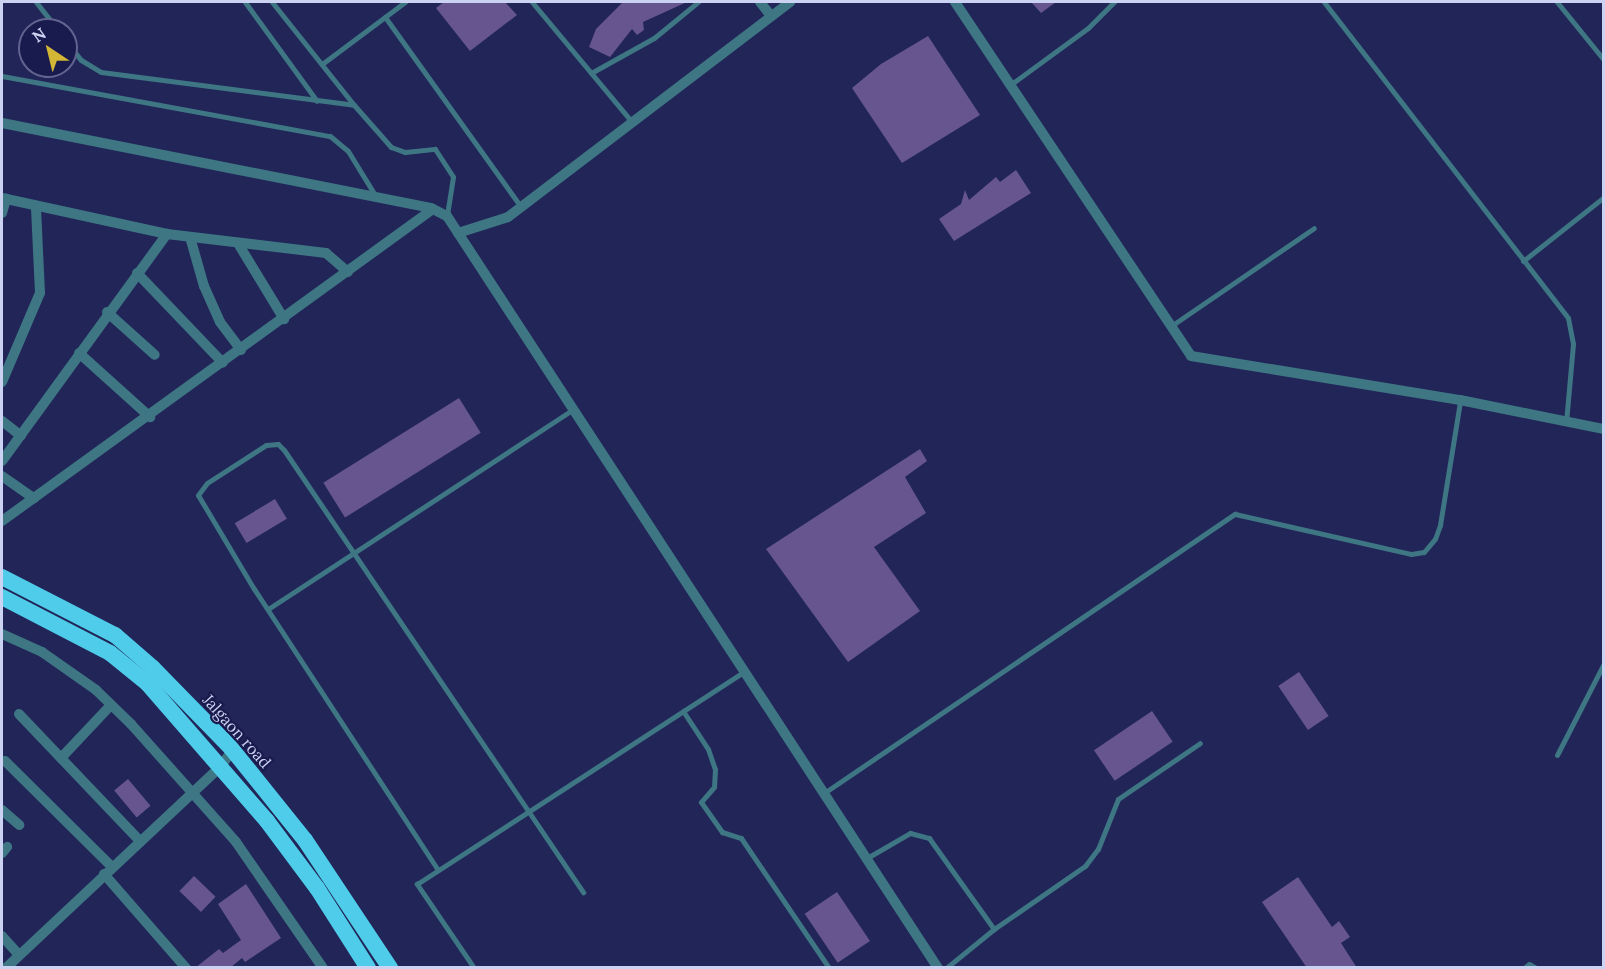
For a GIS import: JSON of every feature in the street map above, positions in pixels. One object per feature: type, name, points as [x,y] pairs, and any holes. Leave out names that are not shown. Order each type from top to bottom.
[{"type":"highway","name":"Jalgaon road","points":[[2,577],[116,635],[233,750],[305,840],[390,968]]},
{"type":"highway","points":[[2,597],[110,653],[147,683],[220,767],[317,888],[368,968]]},
{"type":"street","points":[[760,2],[771,16]]},
{"type":"street","points":[[458,233],[508,217],[790,2]]},
{"type":"street","points":[[955,2],[1191,356],[1460,400],[1604,429]]},
{"type":"street","points":[[2,123],[376,197],[433,209],[447,216],[571,411],[938,968]]},
{"type":"street","points":[[2,213],[4,199],[167,234],[239,245],[326,253],[348,272]]},
{"type":"street","points":[[2,382],[40,293],[36,207]]},
{"type":"street","points":[[2,521],[150,417],[433,209]]},
{"type":"street","points":[[2,462],[107,312],[167,234]]},
{"type":"street","points":[[190,237],[204,286],[220,322],[241,350]]},
{"type":"street","points":[[239,245],[284,319]]},
{"type":"street","points":[[137,273],[223,363]]},
{"type":"street","points":[[107,312],[156,355]]},
{"type":"street","points":[[79,353],[150,417]]},
{"type":"street","points":[[2,421],[21,436]]},
{"type":"street","points":[[2,476],[34,498]]},
{"type":"street","points":[[2,634],[42,652],[111,705],[236,842],[323,968]]},
{"type":"street","points":[[61,758],[111,705]]},
{"type":"street","points":[[19,714],[140,841]]},
{"type":"street","points":[[6,968],[220,767],[233,750]]},
{"type":"street","points":[[5,761],[108,871],[186,968]]},
{"type":"street","points":[[2,810],[19,825]]},
{"type":"street","points":[[2,936],[19,955]]},
{"type":"street","points":[[168,968],[177,957]]},
{"type":"lane","points":[[36,2],[49,18]]},
{"type":"lane","points":[[245,2],[317,101]]},
{"type":"lane","points":[[272,2],[354,105],[392,147],[405,152],[435,149],[453,177],[447,216]]},
{"type":"lane","points":[[322,64],[405,2]]},
{"type":"lane","points":[[532,2],[632,122]]},
{"type":"lane","points":[[591,73],[654,38],[698,2]]},
{"type":"lane","points":[[1010,85],[1088,28],[1114,2]]},
{"type":"lane","points":[[1324,2],[1568,318],[1574,344],[1566,422]]},
{"type":"lane","points":[[1557,2],[1604,60]]},
{"type":"lane","points":[[386,17],[521,207]]},
{"type":"lane","points":[[78,56],[101,72],[354,105]]},
{"type":"lane","points":[[2,76],[330,136],[348,150],[376,197]]},
{"type":"lane","points":[[1523,261],[1604,197]]},
{"type":"lane","points":[[1171,326],[1314,228]]},
{"type":"lane","points":[[822,794],[1235,514],[1411,554],[1424,552],[1435,539],[1440,525],[1460,400]]},
{"type":"lane","points":[[268,609],[571,411]]},
{"type":"lane","points":[[438,870],[268,609],[198,495],[226,469],[266,446],[278,444],[526,812],[583,892]]},
{"type":"lane","points":[[1557,754],[1604,663]]},
{"type":"lane","points":[[474,968],[417,884],[742,672]]},
{"type":"lane","points":[[683,711],[708,749],[715,769],[714,787],[701,801],[722,832],[741,838],[829,968]]},
{"type":"lane","points":[[946,968],[994,929],[1085,866],[1098,849],[1119,800],[1200,743]]},
{"type":"lane","points":[[866,859],[910,832],[923,834],[929,838],[994,929]]},
{"type":"lane","points":[[1524,968],[1529,964],[1536,968]]},
{"type":"building","points":[[444,2],[505,2],[517,15],[470,51],[436,8]]},
{"type":"building","points":[[623,2],[687,2],[643,22],[644,30],[637,35],[632,29],[610,57],[589,47],[596,29]]},
{"type":"building","points":[[1031,2],[1056,2],[1041,13]]},
{"type":"building","points":[[928,36],[980,115],[902,163],[852,88],[881,64]]},
{"type":"building","points":[[1016,170],[1031,193],[954,241],[939,219],[961,204],[965,190],[969,200],[996,177],[1000,182]]},
{"type":"building","points":[[459,398],[481,433],[345,518],[323,483]]},
{"type":"building","points":[[920,449],[927,461],[905,477],[926,513],[874,547],[920,611],[848,662],[766,549]]},
{"type":"building","points":[[275,499],[287,519],[247,543],[235,523]]},
{"type":"building","points":[[1299,672],[1329,716],[1308,730],[1278,686]]},
{"type":"building","points":[[1152,711],[1173,742],[1115,781],[1094,750]]},
{"type":"building","points":[[128,779],[150,806],[137,817],[114,791]]},
{"type":"building","points":[[194,876],[216,897],[201,912],[179,891]]},
{"type":"building","points":[[1298,877],[1332,927],[1339,921],[1350,937],[1341,943],[1357,968],[1307,968],[1262,902]]},
{"type":"building","points":[[246,884],[281,938],[245,962],[242,958],[230,968],[195,968],[219,949],[223,953],[241,940],[218,904]]},
{"type":"building","points":[[837,892],[870,941],[838,963],[805,914]]}]
